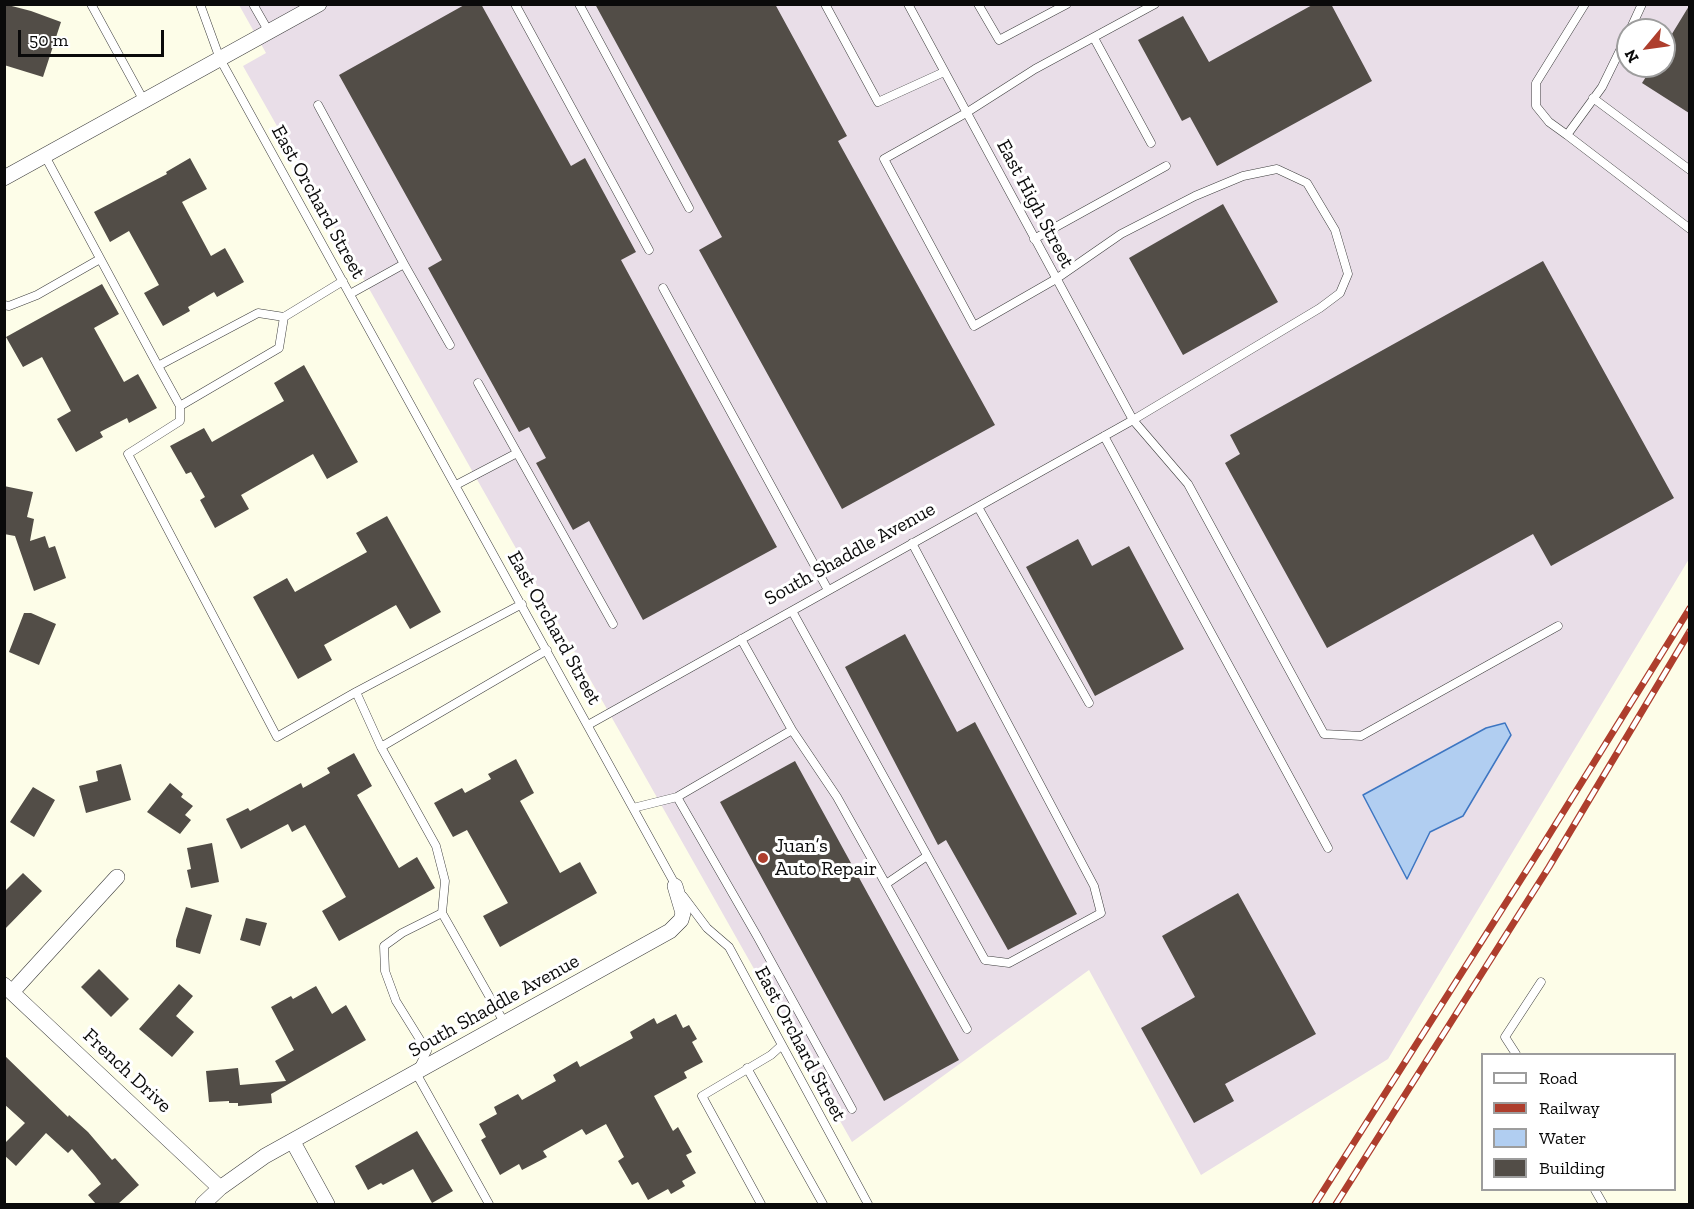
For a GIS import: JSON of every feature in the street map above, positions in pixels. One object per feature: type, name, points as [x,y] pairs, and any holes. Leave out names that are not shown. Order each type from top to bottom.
[{"type":"street","points":[[4,178],[220,59],[309,7]]},
{"type":"street","points":[[8,989],[117,877]]},
{"type":"street","name":"South Shaddle Avenue","points":[[203,1204],[220,1188],[265,1156],[670,931],[681,920],[683,913],[675,886]]},
{"type":"street","name":"French Drive","points":[[8,989],[220,1188]]},
{"type":"street","points":[[293,1142],[327,1204]]},
{"type":"lane","points":[[91,4],[144,101]]},
{"type":"lane","name":"East Orchard Street","points":[[200,4],[220,59],[522,604],[675,886],[707,928],[729,947],[868,1204]]},
{"type":"lane","points":[[253,4],[268,32]]},
{"type":"lane","points":[[515,4],[649,250]]},
{"type":"lane","points":[[579,4],[689,208]]},
{"type":"lane","points":[[825,4],[878,102],[944,72]]},
{"type":"lane","name":"East High Street","points":[[908,4],[1133,420],[1188,484],[1324,734],[1361,736],[1558,627]]},
{"type":"lane","points":[[978,4],[999,40],[1067,4]]},
{"type":"lane","points":[[966,113],[1035,69],[1155,4]]},
{"type":"lane","points":[[1585,4],[1536,83],[1536,106],[1549,122],[1689,229]]},
{"type":"lane","points":[[1636,18],[1642,4]]},
{"type":"lane","points":[[1094,38],[1151,143]]},
{"type":"lane","points":[[1568,135],[1602,87],[1616,58]]},
{"type":"lane","points":[[1593,98],[1689,170]]},
{"type":"lane","points":[[318,105],[450,345]]},
{"type":"lane","name":"South Shaddle Avenue","points":[[588,725],[1133,420],[1310,314],[1340,293],[1348,274],[1335,230],[1307,183],[1277,169],[1243,176],[1195,196],[1121,234],[1056,279],[974,326],[884,159],[966,113]]},
{"type":"lane","points":[[45,156],[180,406],[180,421],[128,454],[277,736],[522,604]]},
{"type":"lane","points":[[1034,239],[1166,166]]},
{"type":"lane","points":[[4,305],[9,306],[37,295],[100,259]]},
{"type":"lane","points":[[350,294],[404,264]]},
{"type":"lane","points":[[158,366],[258,314],[284,317],[343,281]]},
{"type":"lane","points":[[663,288],[828,591]]},
{"type":"lane","points":[[180,406],[279,348],[284,317]]},
{"type":"lane","points":[[478,383],[613,624]]},
{"type":"lane","points":[[1104,436],[1328,848]]},
{"type":"lane","points":[[456,485],[517,453]]},
{"type":"lane","points":[[978,507],[1089,703]]},
{"type":"lane","points":[[792,611],[985,960],[1009,963],[1101,913],[1094,886],[912,543]]},
{"type":"lane","points":[[741,639],[792,730],[837,797],[968,1029]]},
{"type":"lane","points":[[381,747],[547,650]]},
{"type":"lane","points":[[356,692],[381,747],[436,846],[445,881],[442,913],[505,1024]]},
{"type":"lane","points":[[633,808],[677,797],[792,730]]},
{"type":"lane","points":[[677,797],[758,936],[852,1109]]},
{"type":"lane","points":[[886,884],[927,856]]},
{"type":"lane","points":[[442,913],[402,933],[384,946],[385,971],[396,1001],[427,1051],[416,1073],[489,1204]]},
{"type":"lane","points":[[1515,1053],[1505,1037],[1541,982]]},
{"type":"lane","points":[[761,1204],[702,1096],[771,1055],[782,1045]]},
{"type":"lane","points":[[747,1068],[823,1204]]},
{"type":"shaded area","points":[[239,5],[1689,5],[1689,559],[1388,1059],[1201,1175],[1089,970],[852,1142],[243,66],[266,53]]},
{"type":"water","points":[[1505,723],[1511,735],[1463,816],[1430,832],[1407,879],[1363,795],[1486,728]]},
{"type":"building","points":[[4,4],[61,22],[43,77],[4,65]]},
{"type":"building","points":[[466,4],[481,4],[571,166],[585,158],[636,252],[621,260],[777,547],[643,620],[589,521],[573,530],[536,463],[546,458],[529,427],[519,432],[428,268],[442,260],[339,75]]},
{"type":"building","points":[[595,4],[775,4],[847,136],[838,141],[995,425],[842,509],[699,250],[722,237]]},
{"type":"building","points":[[1314,4],[1331,4],[1372,81],[1217,166],[1190,117],[1182,121],[1138,40],[1183,16],[1209,62]]},
{"type":"building","points":[[1689,6],[1689,113],[1642,83],[1645,78],[1676,78],[1676,27]]},
{"type":"building","points":[[190,158],[207,189],[182,202],[211,256],[225,248],[244,282],[217,297],[214,292],[188,307],[190,311],[163,326],[144,293],[159,285],[129,231],[110,242],[94,212],[167,174],[166,172]]},
{"type":"building","points":[[1223,204],[1278,302],[1183,355],[1129,258]]},
{"type":"building","points":[[1543,261],[1674,498],[1551,566],[1533,534],[1327,648],[1225,463],[1240,454],[1230,435]]},
{"type":"building","points":[[102,284],[119,314],[94,328],[124,382],[138,374],[157,408],[129,423],[127,418],[100,432],[103,437],[76,452],[57,419],[71,411],[42,357],[23,367],[6,337]]},
{"type":"building","points":[[304,365],[358,462],[327,479],[313,454],[241,495],[249,509],[215,528],[200,500],[205,497],[191,472],[186,474],[170,446],[204,428],[212,442],[284,401],[274,383]]},
{"type":"building","points":[[4,486],[33,492],[27,517],[34,519],[30,541],[45,536],[49,548],[55,546],[66,578],[34,591],[15,536],[4,534]]},
{"type":"building","points":[[387,516],[441,612],[410,629],[396,605],[324,645],[332,660],[298,679],[253,597],[287,578],[295,592],[367,552],[356,533]]},
{"type":"building","points":[[1078,539],[1092,566],[1129,546],[1184,649],[1095,696],[1026,567]]},
{"type":"building","points":[[24,613],[31,613],[56,624],[39,665],[9,652]]},
{"type":"building","points":[[905,634],[957,732],[975,722],[1077,914],[1008,950],[946,840],[938,845],[845,667]]},
{"type":"building","points":[[354,753],[372,786],[357,795],[399,868],[417,857],[435,888],[339,941],[322,911],[346,897],[305,825],[292,832],[288,824],[241,849],[226,819],[248,808],[250,811],[301,783],[303,788],[330,773],[327,768]]},
{"type":"building","points":[[516,759],[534,793],[520,801],[560,873],[580,862],[597,893],[500,947],[483,916],[508,903],[467,830],[453,837],[434,803],[462,788],[465,793],[491,779],[488,774]]},
{"type":"building","points":[[795,761],[959,1060],[884,1101],[720,802]]},
{"type":"building","points":[[121,764],[131,800],[86,813],[79,786],[98,781],[96,771]]},
{"type":"building","points":[[170,783],[183,794],[181,797],[193,806],[185,815],[191,820],[180,834],[147,812]]},
{"type":"building","points":[[33,787],[55,800],[34,837],[10,822]]},
{"type":"building","points":[[212,843],[219,882],[191,888],[187,870],[191,869],[187,848]]},
{"type":"building","points":[[23,873],[42,891],[4,930],[4,892]]},
{"type":"building","points":[[1238,893],[1316,1034],[1225,1084],[1234,1101],[1194,1123],[1141,1028],[1195,997],[1162,936]]},
{"type":"building","points":[[186,907],[212,915],[200,954],[176,947]]},
{"type":"building","points":[[246,918],[267,923],[260,946],[240,940]]},
{"type":"building","points":[[99,969],[129,999],[111,1017],[81,987]]},
{"type":"building","points":[[179,984],[193,996],[176,1016],[194,1032],[172,1057],[139,1029]]},
{"type":"building","points":[[316,986],[332,1014],[346,1005],[366,1040],[271,1094],[272,1103],[238,1106],[238,1103],[229,1103],[229,1101],[209,1102],[206,1071],[238,1068],[240,1085],[286,1081],[275,1061],[294,1050],[271,1007],[291,996],[293,999]]},
{"type":"building","points":[[676,1014],[683,1028],[689,1025],[697,1039],[692,1042],[703,1062],[684,1072],[687,1078],[654,1096],[673,1131],[678,1127],[692,1152],[686,1155],[696,1173],[682,1181],[685,1186],[671,1194],[668,1189],[648,1200],[638,1182],[632,1185],[618,1161],[624,1157],[606,1124],[586,1135],[582,1129],[543,1151],[547,1157],[522,1170],[519,1164],[500,1175],[481,1140],[486,1137],[479,1124],[497,1114],[494,1107],[518,1094],[522,1100],[556,1081],[553,1075],[577,1061],[580,1067],[633,1038],[630,1032],[654,1018],[657,1024]]},
{"type":"building","points":[[4,1055],[68,1117],[69,1115],[88,1132],[112,1160],[115,1158],[139,1185],[118,1204],[96,1204],[88,1195],[101,1184],[72,1149],[68,1153],[46,1133],[16,1166],[4,1155],[4,1144],[25,1123],[4,1104]]},
{"type":"building","points":[[417,1131],[453,1191],[432,1203],[413,1169],[383,1185],[381,1183],[368,1190],[355,1166]]},
{"type":"railway","points":[[1315,1204],[1690,608]]},
{"type":"railway","points":[[1336,1204],[1549,867],[1690,631]]},
{"type":"place","name":"Juan’s Auto Repair","points":[[763,858]]}]
